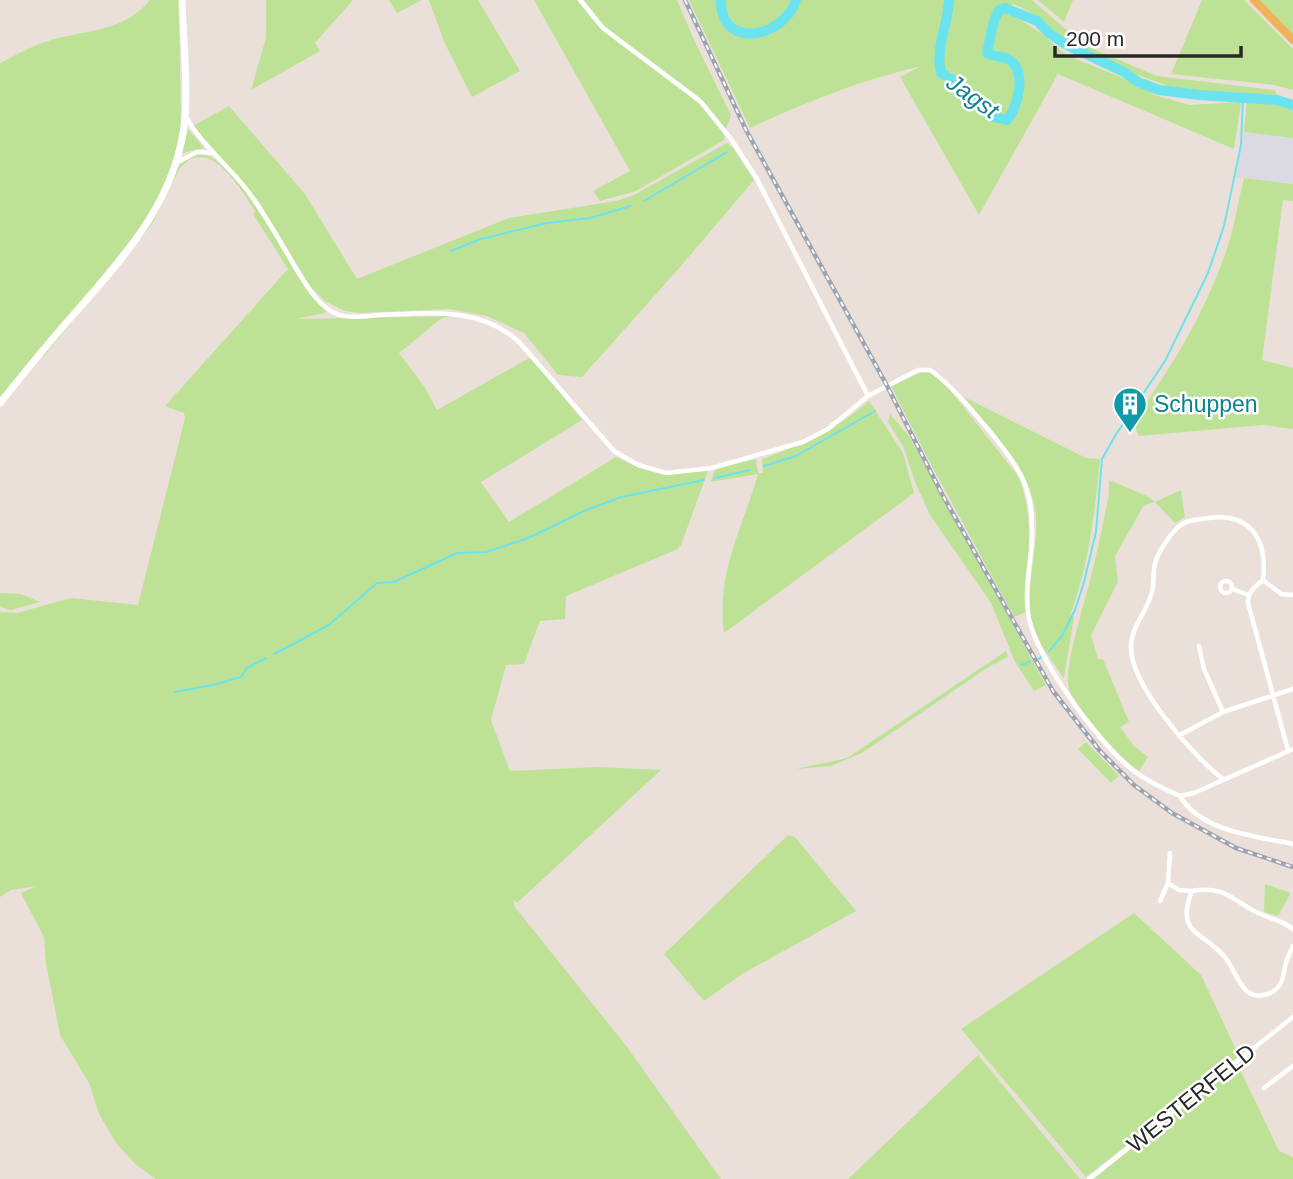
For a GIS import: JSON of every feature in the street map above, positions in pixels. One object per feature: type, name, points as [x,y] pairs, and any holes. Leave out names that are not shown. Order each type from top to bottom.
[{"type":"main road","points":[[0,403],[145,229],[157,210],[176,163],[186,116],[181,0]]},
{"type":"main road","points":[[1254,0],[1293,40]]},
{"type":"street","points":[[580,0],[603,28],[701,102],[731,139],[757,179],[868,396]]},
{"type":"street","points":[[186,116],[195,134],[246,189],[306,285],[337,314],[458,314],[480,318],[502,328],[520,342],[614,451],[638,465],[666,473],[712,468],[803,442],[828,429],[868,396],[918,370],[930,370],[947,384],[1018,470],[1030,503],[1032,527],[1028,612],[1032,630],[1067,691],[1096,732],[1132,770],[1180,796],[1187,808],[1214,824],[1293,844]]},
{"type":"street","points":[[176,163],[197,152],[214,154]]},
{"type":"street","points":[[1180,796],[1195,793],[1290,749],[1272,696],[1248,603],[1248,595],[1262,580],[1264,569],[1258,537],[1237,518],[1212,517],[1184,522],[1158,556],[1154,566],[1151,598],[1133,631],[1132,654],[1143,684],[1180,736],[1223,779]]},
{"type":"street","points":[[1262,580],[1281,594],[1293,595]]},
{"type":"street","points":[[1232,589],[1248,595]]},
{"type":"street","points":[[1199,646],[1204,669],[1223,712]]},
{"type":"street","points":[[1180,736],[1223,712],[1293,690]]},
{"type":"street","points":[[1160,901],[1167,883],[1170,853]]},
{"type":"street","points":[[1167,883],[1179,890],[1207,888],[1232,895],[1260,914],[1278,919],[1293,929]]},
{"type":"street","points":[[1192,891],[1186,916],[1191,928],[1223,955],[1247,992],[1258,996],[1278,988],[1284,978],[1285,965],[1293,946]]},
{"type":"street","name":"WESTERFELD","points":[[1089,1179],[1293,1017]]},
{"type":"street","points":[[1264,1088],[1291,1068],[1293,1078]]},
{"type":"shaded area","points":[[1244,132],[1293,138],[1293,184],[1236,177]]},
{"type":"green space","points":[[150,0],[179,0],[181,131],[169,177],[149,217],[0,397],[0,63],[45,42],[114,25],[139,11]]},
{"type":"green space","points":[[266,0],[353,0],[315,43],[320,51],[251,90],[266,38]]},
{"type":"green space","points":[[389,0],[422,0],[397,13]]},
{"type":"green space","points":[[429,0],[478,0],[520,71],[472,97],[445,44]]},
{"type":"green space","points":[[534,0],[578,0],[589,15],[616,41],[698,102],[722,131],[724,140],[636,191],[600,201],[593,191],[630,171]]},
{"type":"green space","points":[[584,0],[677,0],[731,115],[726,129],[698,96],[604,26]]},
{"type":"green space","points":[[689,0],[1032,0],[1084,45],[1157,76],[1275,90],[1277,95],[1171,90],[1067,42],[1028,11],[1014,4],[1008,6],[1007,15],[1011,14],[1041,33],[1066,55],[1133,82],[1155,95],[1189,105],[1241,102],[1234,149],[1058,74],[979,215],[900,77],[921,66],[834,92],[750,128]]},
{"type":"green space","points":[[1038,0],[1073,0],[1064,22]]},
{"type":"green space","points":[[1202,0],[1244,0],[1293,49],[1293,90],[1274,85],[1171,74]]},
{"type":"green space","points":[[1258,0],[1293,0],[1293,35]]},
{"type":"green space","points":[[1247,99],[1277,102],[1293,107],[1293,138],[1244,132]]},
{"type":"green space","points":[[229,106],[305,194],[357,279],[509,218],[616,201],[634,195],[727,143],[754,180],[582,377],[558,375],[524,333],[487,316],[450,309],[361,313],[345,311],[325,301],[310,286],[259,202],[193,126]]},
{"type":"green space","points":[[188,129],[204,148],[182,153]]},
{"type":"green space","points":[[200,153],[214,159],[244,190],[305,286],[327,310],[325,313],[296,319],[458,316],[442,318],[399,353],[424,386],[437,410],[531,357],[582,420],[481,482],[509,522],[616,457],[661,472],[708,471],[678,549],[566,596],[565,619],[540,621],[524,664],[506,665],[491,720],[510,771],[598,767],[661,770],[517,903],[514,900],[514,906],[627,1047],[721,1179],[156,1179],[135,1164],[116,1143],[99,1114],[89,1083],[60,1035],[46,963],[44,937],[21,893],[37,886],[11,890],[0,897],[0,612],[17,613],[71,598],[138,605],[185,418],[184,413],[165,406],[288,269],[253,214],[255,211],[232,178],[213,161],[202,157],[191,159],[180,168],[152,224],[43,357],[119,264],[182,160]]},
{"type":"green space","points":[[1244,178],[1293,184],[1293,201],[1283,200],[1262,360],[1293,368],[1293,429],[1263,425],[1139,436],[1133,422],[1177,356],[1212,287],[1231,236]]},
{"type":"green space","points":[[922,372],[934,373],[951,391],[1018,476],[1027,508],[1029,560],[1026,612],[1014,617],[891,386]]},
{"type":"green space","points":[[964,397],[1086,458],[1100,459],[1090,537],[1071,613],[1074,617],[1064,678],[1034,630],[1030,612],[1036,517],[1029,489],[1023,474],[1005,447]]},
{"type":"green space","points":[[869,401],[903,453],[914,493],[724,633],[727,571],[758,474],[711,482],[715,469],[756,459],[758,473],[763,473],[762,459],[818,435]]},
{"type":"green space","points":[[890,414],[909,436],[1046,685],[1034,691],[1015,662],[991,603],[930,515],[904,448],[888,422]]},
{"type":"green space","points":[[1109,480],[1155,502],[1144,505],[1115,556],[1118,582],[1091,635],[1098,659],[1103,659],[1129,722],[1120,727],[1134,746],[1148,757],[1139,771],[1121,756],[1089,721],[1073,698],[1068,680],[1075,638],[1109,494]]},
{"type":"green space","points":[[1181,490],[1185,517],[1175,523],[1155,502]]},
{"type":"green space","points":[[0,593],[21,594],[40,602],[11,610],[0,607]]},
{"type":"green space","points":[[1006,651],[1008,657],[990,666],[862,753],[831,766],[796,769],[847,758]]},
{"type":"green space","points":[[1086,742],[1119,776],[1111,783],[1078,749]]},
{"type":"green space","points":[[788,835],[795,837],[856,911],[742,974],[704,1001],[664,954]]},
{"type":"green space","points":[[1265,884],[1291,893],[1278,916],[1264,912]]},
{"type":"green space","points":[[1134,913],[1201,975],[1239,1056],[1086,1177],[961,1029]]},
{"type":"green space","points":[[978,1055],[1080,1179],[848,1179]]},
{"type":"green space","points":[[1237,1063],[1279,1151],[1293,1157],[1293,1179],[1094,1179]]},
{"type":"waterway","name":"Jagst","points":[[721,0],[723,16],[731,27],[741,32],[754,33],[779,23],[796,0]]},
{"type":"waterway","name":"Jagst","points":[[949,0],[940,55],[941,73],[958,83],[969,99],[994,117],[1007,120],[1015,107],[1019,89],[1018,71],[1014,64],[1006,58],[987,53],[994,21],[999,10],[1005,8],[1037,21],[1067,45],[1159,90],[1277,100],[1293,105]]},
{"type":"waterway","points":[[1049,651],[1062,636],[1075,610],[1084,582],[1096,532],[1102,459],[1165,361],[1208,273],[1224,226],[1241,145],[1243,97]]},
{"type":"waterway","points":[[644,201],[727,152]]},
{"type":"waterway","points":[[451,251],[481,239],[547,223],[590,218],[631,206]]},
{"type":"waterway","points":[[764,466],[796,456],[875,411]]},
{"type":"waterway","points":[[715,478],[750,470]]},
{"type":"waterway","points":[[274,654],[329,625],[377,583],[394,582],[457,553],[486,552],[526,539],[584,511],[621,497],[704,480]]},
{"type":"waterway","points":[[1038,659],[1042,657]]},
{"type":"waterway","points":[[174,692],[241,677],[247,668],[266,658]]},
{"type":"waterway","points":[[1021,665],[1030,662]]},
{"type":"railway","points":[[685,0],[746,130],[885,382],[943,496],[1053,691],[1100,751],[1134,785],[1172,813],[1236,848],[1293,867]]},
{"type":"place","name":"Schuppen","points":[[1130,434]]}]
